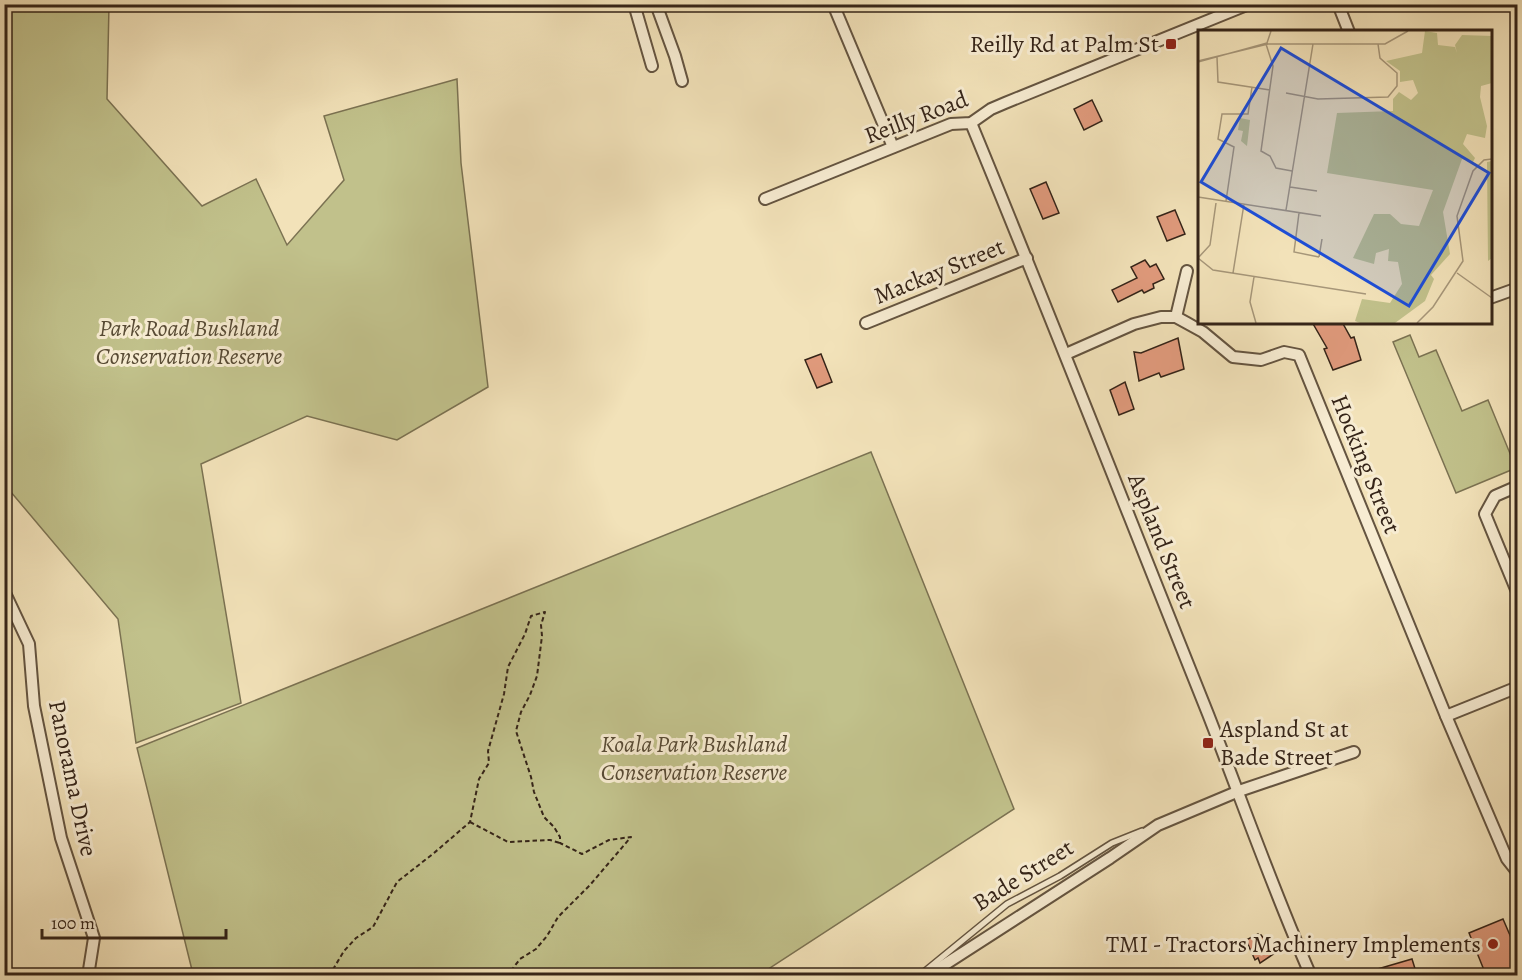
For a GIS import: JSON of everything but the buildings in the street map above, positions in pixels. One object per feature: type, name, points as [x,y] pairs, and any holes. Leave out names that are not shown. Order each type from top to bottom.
[{"type":"street","points":[[634,4],[652,66]]},
{"type":"street","points":[[656,4],[682,81]]},
{"type":"street","points":[[833,4],[893,147]]},
{"type":"street","points":[[1214,4],[1219,17]]},
{"type":"street","name":"Reilly Road","points":[[765,199],[951,124],[971,123],[991,109],[1005,103],[1249,4]]},
{"type":"street","points":[[1338,4],[1348,30]]},
{"type":"street","name":"Aspland Street","points":[[971,123],[1066,354],[1239,791],[1293,935],[1311,975]]},
{"type":"street","name":"Mackay Street","points":[[866,323],[1027,258]]},
{"type":"street","points":[[1066,354],[1134,324],[1161,317],[1176,317],[1187,271]]},
{"type":"street","points":[[1492,298],[1518,288]]},
{"type":"street","name":"Hocking Street","points":[[1176,317],[1203,332],[1233,357],[1261,360],[1284,352],[1299,355],[1446,716]]},
{"type":"street","points":[[1518,486],[1495,496],[1485,514],[1518,594]]},
{"type":"street","name":"Panorama Drive","points":[[4,591],[29,644],[34,706],[61,838],[94,938],[89,975]]},
{"type":"street","points":[[1518,687],[1446,716],[1508,859],[1518,873]]},
{"type":"street","name":"Bade Street","points":[[927,975],[1158,825],[1239,791],[1354,752]]},
{"type":"lane","name":"Bade Street","points":[[919,975],[1007,904],[1060,876],[1112,843],[1158,825]]},
{"type":"path","points":[[329,975],[344,951],[356,938],[373,927],[397,882],[470,822],[479,779],[489,763],[488,751],[504,694],[508,667],[525,634],[531,616],[545,612],[541,625],[542,636],[537,676],[521,711],[516,731],[534,792],[544,817],[560,837],[560,843]]},
{"type":"path","points":[[470,822],[508,842],[550,840],[582,854],[609,840],[631,837],[590,885],[558,917],[536,949],[520,959],[507,975]]},
{"type":"green space","name":"Park Road Bushland Conservation Reserve","points":[[4,5],[109,5],[107,99],[202,206],[256,179],[287,245],[344,180],[324,116],[457,79],[461,163],[488,387],[397,440],[307,416],[201,464],[241,703],[136,743],[118,619],[5,485]]},
{"type":"green space","points":[[1410,335],[1419,357],[1436,350],[1462,411],[1488,400],[1516,468],[1456,493],[1393,342]]},
{"type":"green space","name":"Koala Park Bushland Conservation Reserve","points":[[871,452],[1014,809],[759,975],[164,975],[192,970],[137,748]]},
{"type":"place","name":"Reilly Rd at Palm St","points":[[1171,44]]},
{"type":"place","name":"Aspland St at Bade Street","points":[[1208,743]]},
{"type":"place","name":"TMI - Tractors Machinery Implements","points":[[1493,944]]}]
